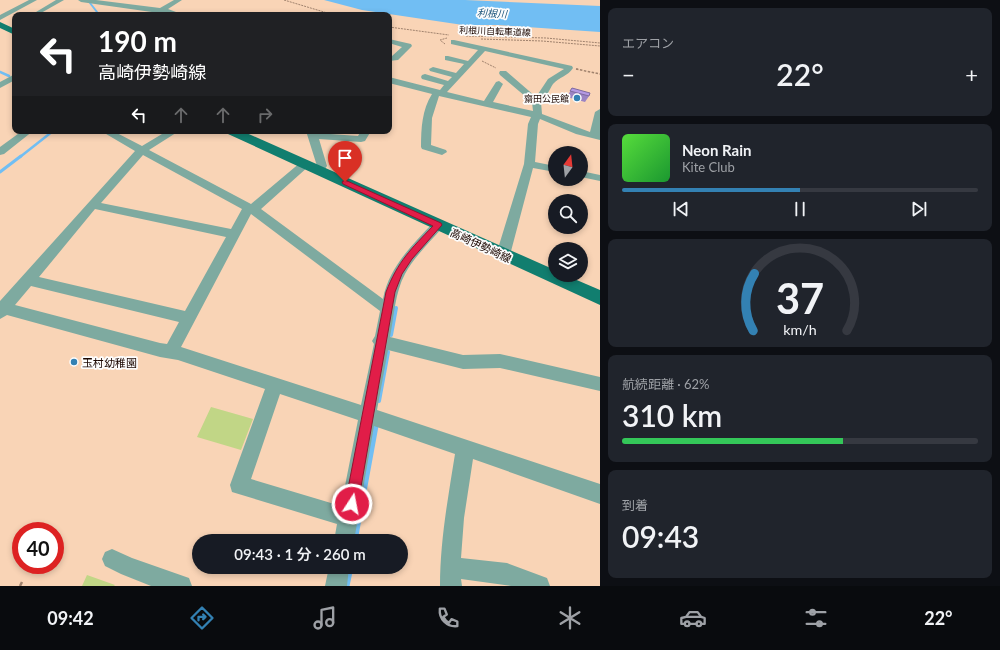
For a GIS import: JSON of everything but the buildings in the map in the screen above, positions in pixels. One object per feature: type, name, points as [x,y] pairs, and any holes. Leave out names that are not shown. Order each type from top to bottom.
[{"type":"main road","points":[[0,26],[12,31]]},
{"type":"main road","name":"高崎伊勢崎線","points":[[239,134],[600,298]]},
{"type":"street","points":[[0,18],[34,0]]},
{"type":"street","points":[[39,12],[61,0]]},
{"type":"street","points":[[81,0],[165,12]]},
{"type":"street","points":[[160,11],[180,0]]},
{"type":"street","points":[[98,12],[94,6],[100,2]]},
{"type":"street","points":[[452,40],[466,42],[483,49],[569,68],[565,73],[552,80],[541,99],[536,101]]},
{"type":"street","points":[[392,42],[408,46],[395,58],[392,58]]},
{"type":"street","points":[[442,152],[426,147],[427,117],[432,100],[483,49]]},
{"type":"street","points":[[448,58],[471,60]]},
{"type":"street","points":[[433,69],[457,76]]},
{"type":"street","points":[[503,74],[536,101]]},
{"type":"street","points":[[0,75],[12,79]]},
{"type":"street","points":[[425,78],[449,84]]},
{"type":"street","points":[[0,85],[12,79]]},
{"type":"street","points":[[392,81],[536,115],[597,136],[599,109]]},
{"type":"street","points":[[487,104],[499,84]]},
{"type":"street","points":[[503,255],[529,164],[533,124],[536,115],[536,101]]},
{"type":"street","points":[[0,152],[24,134]]},
{"type":"street","points":[[112,134],[253,209],[379,304],[387,308]]},
{"type":"street","points":[[169,134],[142,150],[1,310],[160,350],[171,351],[275,384],[600,494]]},
{"type":"street","points":[[319,170],[322,166],[312,134],[361,139],[364,134]]},
{"type":"street","points":[[171,351],[246,212],[253,209],[305,164]]},
{"type":"street","points":[[529,164],[548,168]]},
{"type":"street","points":[[588,175],[600,178]]},
{"type":"street","points":[[92,205],[233,234]]},
{"type":"street","points":[[346,534],[368,416],[380,341],[391,292],[398,273],[409,257],[438,225]]},
{"type":"street","points":[[29,280],[188,318]]},
{"type":"street","points":[[380,341],[463,362],[500,361],[600,384]]},
{"type":"street","points":[[275,384],[240,484],[349,518]]},
{"type":"street","points":[[465,449],[450,576],[507,574],[539,586]]},
{"type":"street","points":[[112,559],[128,567],[181,586]]},
{"type":"street","points":[[336,586],[338,574]]},
{"type":"path","points":[[284,0],[324,12]]},
{"type":"path","name":"利根川自転車道線","points":[[392,28],[452,40]]},
{"type":"path","name":"利根川自転車道線","points":[[460,36],[546,38],[600,44]]},
{"type":"path","points":[[466,42],[542,41],[600,44]]},
{"type":"path","points":[[471,60],[493,66],[503,74]]},
{"type":"path","points":[[569,68],[600,74]]},
{"type":"path","points":[[20,586],[22,582]]},
{"type":"green space","points":[[211,407],[253,419],[241,450],[197,437]]},
{"type":"green space","points":[[87,575],[115,585],[82,586]]},
{"type":"water","name":"利根川","points":[[324,0],[465,0],[600,6],[600,32],[498,25],[463,25],[392,14],[392,12],[362,10]]},
{"type":"waterway","points":[[90,3],[97,12]]},
{"type":"waterway","points":[[0,72],[9,76]]},
{"type":"waterway","points":[[20,157],[49,134]]},
{"type":"waterway","points":[[0,172],[21,156]]},
{"type":"waterway","points":[[391,335],[396,308]]},
{"type":"waterway","points":[[379,401],[388,352]]},
{"type":"waterway","points":[[356,534],[376,426]]},
{"type":"waterway","points":[[347,586],[350,574]]},
{"type":"place","name":"齋田公民館","points":[[577,98]]},
{"type":"place","name":"玉村幼稚園","points":[[74,362]]},
{"type":"route","points":[[345,182],[438,225],[409,257],[398,273],[391,292],[380,341],[352,504]]}]
